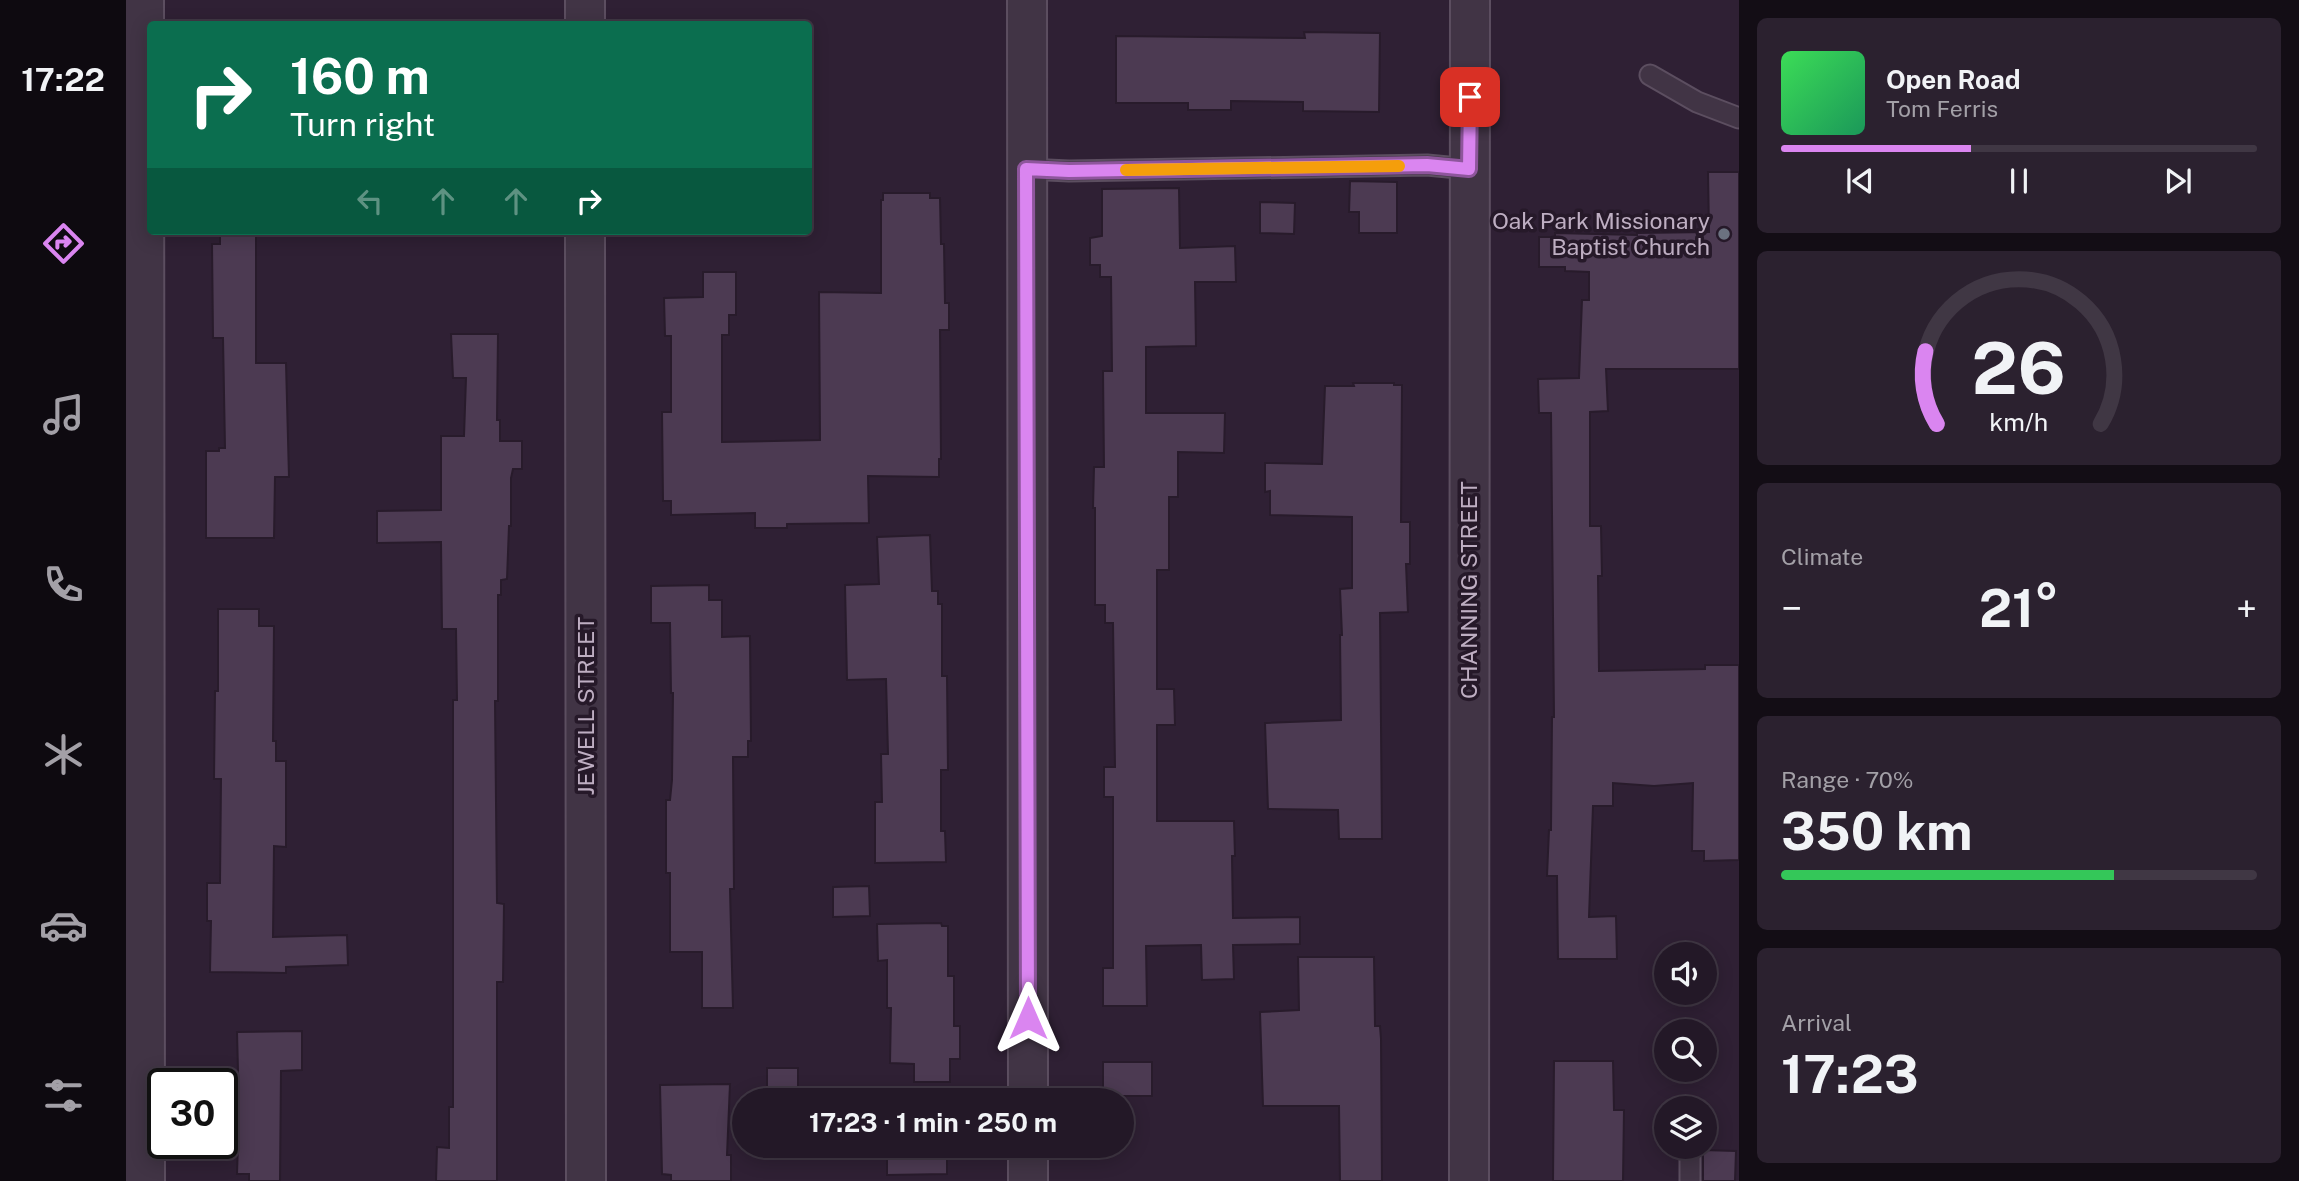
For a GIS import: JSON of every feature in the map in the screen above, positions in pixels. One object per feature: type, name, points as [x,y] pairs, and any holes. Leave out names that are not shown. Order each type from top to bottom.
[{"type":"street","points":[[144,0],[145,1181]]},
{"type":"street","points":[[585,0],[585,21]]},
{"type":"street","points":[[1027,0],[1028,1088]]},
{"type":"street","name":"CHANNING STREET","points":[[1469,1181],[1470,0]]},
{"type":"street","name":"JEWELL STREET","points":[[585,235],[586,1181]]},
{"type":"street","points":[[1028,1158],[1028,1181]]},
{"type":"lane","points":[[1650,75],[1697,102],[1739,118]]},
{"type":"lane","points":[[1026,169],[1069,171],[1427,165],[1469,169]]},
{"type":"lane","points":[[1690,1159],[1690,1181]]},
{"type":"building","points":[[1304,32],[1380,33],[1379,112],[1303,111],[1303,102],[1231,101],[1231,110],[1188,110],[1188,103],[1116,103],[1116,36],[1305,38]]},
{"type":"building","points":[[1708,172],[1739,172],[1739,369],[1606,369],[1608,411],[1590,412],[1590,526],[1601,526],[1602,576],[1598,576],[1599,671],[1705,669],[1705,665],[1739,665],[1739,860],[1704,861],[1704,851],[1692,851],[1693,783],[1654,786],[1613,783],[1613,806],[1593,806],[1589,917],[1616,916],[1617,959],[1558,959],[1557,876],[1547,876],[1554,717],[1551,413],[1539,413],[1538,379],[1579,378],[1582,300],[1589,300],[1589,272],[1565,271],[1565,267],[1539,267],[1539,237],[1555,237],[1555,233],[1637,235],[1709,232]]},
{"type":"building","points":[[1350,181],[1397,182],[1397,233],[1359,233],[1359,212],[1349,212]]},
{"type":"building","points":[[1179,188],[1180,248],[1235,246],[1236,282],[1195,282],[1196,346],[1146,347],[1146,413],[1225,413],[1224,453],[1178,452],[1178,497],[1169,497],[1169,570],[1157,570],[1157,689],[1174,689],[1175,725],[1157,725],[1157,821],[1234,821],[1233,918],[1300,917],[1300,944],[1233,945],[1234,979],[1202,980],[1201,945],[1146,946],[1147,1006],[1103,1006],[1103,968],[1113,968],[1113,797],[1104,797],[1104,767],[1115,767],[1113,623],[1105,623],[1105,605],[1095,605],[1093,508],[1094,467],[1104,467],[1103,371],[1112,371],[1111,277],[1100,277],[1100,265],[1090,265],[1090,238],[1102,236],[1102,189]]},
{"type":"building","points":[[883,193],[930,193],[930,198],[940,198],[945,303],[949,303],[949,330],[940,330],[939,477],[868,476],[869,523],[787,524],[787,528],[755,528],[755,513],[671,515],[671,501],[663,501],[662,412],[671,412],[671,336],[665,336],[664,298],[703,297],[703,272],[736,272],[736,315],[729,315],[729,335],[722,335],[722,442],[820,440],[819,292],[881,293]]},
{"type":"building","points":[[1260,202],[1295,203],[1294,234],[1260,233]]},
{"type":"building","points":[[220,235],[256,236],[256,363],[286,363],[289,477],[275,477],[274,538],[206,538],[206,451],[225,448],[223,338],[213,338],[212,244],[220,244]]},
{"type":"building","points":[[451,334],[498,334],[497,420],[500,420],[500,441],[522,441],[522,469],[513,469],[511,478],[507,579],[501,580],[501,595],[498,595],[498,701],[495,701],[497,903],[504,904],[503,982],[497,982],[497,1181],[436,1181],[437,1147],[449,1148],[449,1107],[453,1107],[453,700],[457,700],[456,629],[442,629],[441,542],[377,543],[377,511],[441,510],[441,436],[464,436],[466,378],[453,378]]},
{"type":"building","points":[[1353,383],[1402,385],[1401,522],[1410,522],[1410,564],[1406,564],[1408,612],[1380,613],[1382,839],[1339,839],[1338,810],[1268,809],[1265,723],[1341,720],[1340,589],[1352,588],[1352,517],[1270,515],[1270,491],[1265,492],[1265,463],[1322,464],[1325,386],[1354,386]]},
{"type":"building","points":[[930,535],[932,591],[938,591],[938,604],[942,604],[942,676],[947,676],[948,770],[941,770],[941,831],[945,831],[946,862],[875,863],[875,802],[882,802],[881,754],[888,754],[886,679],[847,680],[845,585],[879,584],[877,537]]},
{"type":"building","points":[[709,585],[709,600],[722,600],[722,637],[750,636],[751,741],[748,741],[748,757],[733,757],[734,889],[730,889],[733,1008],[702,1008],[702,952],[670,952],[666,800],[670,800],[672,780],[673,693],[670,623],[651,623],[651,586]]},
{"type":"building","points":[[218,609],[259,609],[259,626],[274,626],[273,741],[276,741],[276,761],[286,761],[286,847],[274,846],[273,937],[347,935],[348,965],[286,967],[286,973],[210,972],[211,921],[207,921],[207,883],[220,883],[221,779],[214,779]]},
{"type":"building","points":[[869,886],[870,916],[833,917],[833,887]]},
{"type":"building","points":[[941,923],[942,926],[948,926],[948,976],[954,976],[954,1026],[960,1026],[960,1059],[950,1059],[950,1082],[914,1082],[914,1064],[890,1063],[891,1008],[887,1008],[887,960],[878,961],[877,924]]},
{"type":"building","points":[[1298,957],[1374,957],[1375,1026],[1380,1026],[1381,1039],[1382,1181],[1340,1181],[1339,1106],[1263,1106],[1260,1012],[1299,1010]]},
{"type":"building","points":[[302,1031],[302,1070],[281,1071],[280,1181],[249,1181],[249,1174],[237,1174],[237,1032]]},
{"type":"building","points":[[1554,1061],[1613,1061],[1614,1110],[1624,1110],[1623,1181],[1553,1181]]},
{"type":"building","points":[[1103,1062],[1152,1062],[1152,1096],[1134,1096],[1134,1088],[1103,1088]]},
{"type":"building","points":[[767,1068],[798,1068],[798,1088],[767,1088]]},
{"type":"building","points":[[730,1084],[727,1155],[731,1155],[731,1181],[671,1181],[671,1175],[662,1174],[660,1085]]},
{"type":"building","points":[[1717,1150],[1736,1151],[1735,1181],[1703,1181],[1703,1159],[1717,1159]]},
{"type":"building","points":[[887,1158],[947,1158],[947,1174],[887,1175]]},
{"type":"slow traffic","points":[[1126,170],[1399,166]]},
{"type":"place","name":"Oak Park Missionary Baptist Church","points":[[1724,234]]},
{"type":"route","points":[[1028,1018],[1026,169],[1069,171],[1427,165],[1469,169],[1470,97]]}]
